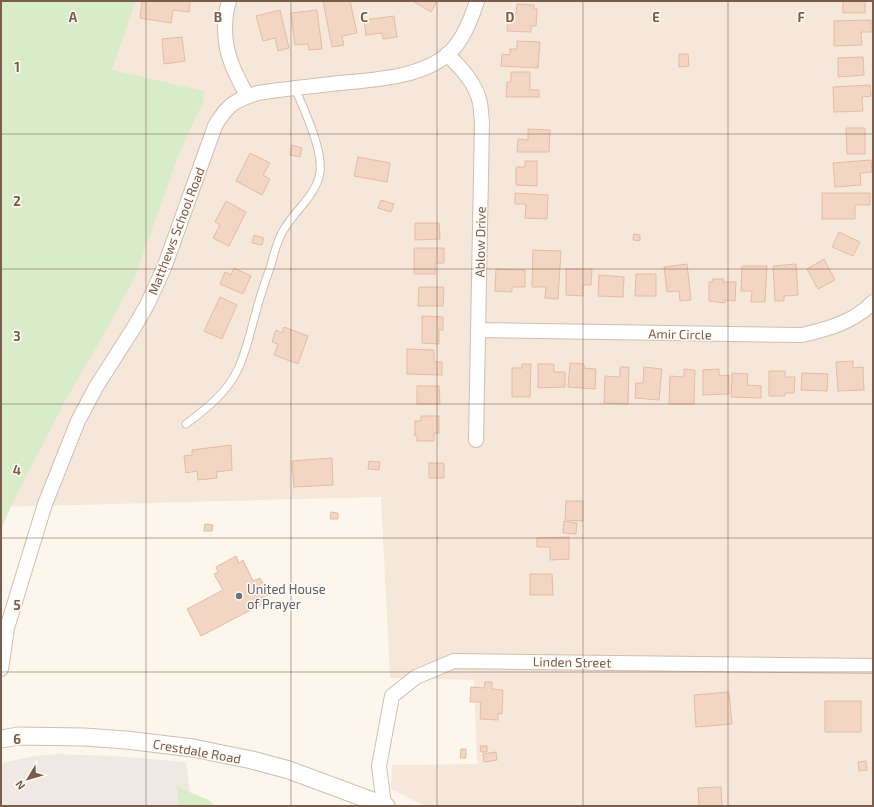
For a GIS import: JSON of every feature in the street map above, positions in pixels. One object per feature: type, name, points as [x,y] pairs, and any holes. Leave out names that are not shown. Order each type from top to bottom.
[{"type":"street","points":[[229,1],[225,11],[225,31],[228,48],[231,62],[247,96]]},
{"type":"street","name":"Matthews School Road","points":[[1,669],[7,628],[45,504],[78,421],[96,386],[133,329],[150,299],[164,268],[215,126],[223,112],[228,106],[247,96],[258,93],[391,78],[434,63],[448,54],[464,33],[477,1]]},
{"type":"street","name":"Ablow Drive","points":[[448,54],[469,79],[480,102],[482,122],[476,440]]},
{"type":"street","name":"Amir Circle","points":[[478,330],[802,335],[839,325],[856,317],[873,302]]},
{"type":"street","name":"Linden Street","points":[[385,806],[379,766],[392,696],[416,677],[454,661],[873,666]]},
{"type":"street","name":"Crestdale Road","points":[[1,739],[19,736],[84,737],[126,740],[193,748],[252,760],[289,770],[385,806]]},
{"type":"lane","points":[[186,424],[211,405],[225,389],[238,370],[277,244],[283,231],[314,187],[320,173],[320,159],[317,146],[295,88]]},
{"type":"shaded area","points":[[136,1],[873,1],[873,806],[425,806],[391,789],[392,765],[477,764],[474,680],[390,678],[381,497],[1,507],[112,70]]},
{"type":"shaded area","points":[[57,754],[112,756],[186,762],[192,806],[1,806],[1,763],[35,756]]},
{"type":"green space","points":[[1,1],[136,1],[112,70],[204,91],[203,102],[180,151],[134,279],[65,401],[11,506],[1,530]]},
{"type":"green space","points":[[177,787],[209,800],[215,806],[179,806]]},
{"type":"building","points":[[142,1],[190,1],[189,12],[173,10],[171,23],[140,18]]},
{"type":"building","points":[[323,1],[350,1],[357,33],[342,36],[344,45],[332,47]]},
{"type":"building","points":[[413,1],[437,1],[431,12]]},
{"type":"building","points":[[843,1],[865,1],[865,13],[843,13]]},
{"type":"building","points":[[517,4],[534,5],[534,9],[537,9],[536,26],[531,26],[531,32],[507,31],[508,14],[516,14]]},
{"type":"building","points":[[280,10],[289,48],[278,51],[275,38],[263,41],[256,16]]},
{"type":"building","points":[[317,10],[322,49],[309,50],[308,44],[295,45],[291,13]]},
{"type":"building","points":[[394,16],[397,37],[383,39],[382,33],[366,35],[364,20]]},
{"type":"building","points":[[871,20],[871,32],[861,32],[862,45],[834,46],[834,21]]},
{"type":"building","points":[[182,37],[185,61],[164,64],[162,39]]},
{"type":"building","points":[[517,41],[540,42],[538,68],[501,66],[502,54],[510,55],[510,49],[517,49]]},
{"type":"building","points":[[679,54],[688,54],[689,66],[679,67]]},
{"type":"building","points":[[863,57],[864,75],[838,77],[838,58]]},
{"type":"building","points":[[511,72],[530,72],[530,90],[539,90],[539,97],[506,97],[507,82],[511,82]]},
{"type":"building","points":[[870,85],[871,96],[862,97],[863,111],[834,112],[833,87]]},
{"type":"building","points":[[846,128],[865,128],[865,154],[847,154]]},
{"type":"building","points":[[528,129],[550,130],[549,152],[517,152],[518,139],[528,140]]},
{"type":"building","points":[[292,145],[302,148],[300,157],[290,155]]},
{"type":"building","points":[[250,153],[270,163],[263,175],[270,179],[262,195],[236,181]]},
{"type":"building","points":[[358,157],[390,163],[387,182],[354,176]]},
{"type":"building","points":[[871,160],[872,172],[860,173],[861,185],[835,187],[833,163]]},
{"type":"building","points":[[525,161],[537,161],[537,186],[516,185],[516,167],[525,167]]},
{"type":"building","points":[[515,193],[548,195],[547,219],[525,218],[526,204],[515,204]]},
{"type":"building","points":[[822,193],[870,193],[870,205],[855,205],[855,219],[822,219]]},
{"type":"building","points":[[381,200],[394,204],[391,212],[378,208]]},
{"type":"building","points":[[226,201],[246,212],[229,246],[213,238],[220,225],[215,222]]},
{"type":"building","points":[[415,223],[439,223],[440,239],[415,240]]},
{"type":"building","points":[[839,232],[860,242],[853,256],[832,247]]},
{"type":"building","points":[[634,234],[640,235],[640,241],[633,240]]},
{"type":"building","points":[[254,235],[264,238],[262,245],[252,243]]},
{"type":"building","points":[[414,248],[444,248],[444,263],[435,263],[435,274],[414,274]]},
{"type":"building","points":[[533,250],[561,251],[558,299],[545,298],[546,287],[532,287]]},
{"type":"building","points":[[824,259],[835,280],[818,289],[807,269]]},
{"type":"building","points":[[687,264],[691,300],[680,301],[679,291],[667,292],[664,267]]},
{"type":"building","points":[[796,264],[798,295],[784,296],[784,301],[775,301],[773,266]]},
{"type":"building","points":[[742,266],[767,266],[765,302],[751,302],[752,291],[741,291]]},
{"type":"building","points":[[234,268],[251,276],[243,294],[220,284],[225,272],[231,275]]},
{"type":"building","points":[[496,269],[525,270],[525,287],[512,287],[512,292],[495,291]]},
{"type":"building","points":[[566,269],[592,269],[591,285],[583,285],[583,296],[566,295]]},
{"type":"building","points":[[636,274],[656,274],[656,296],[635,296]]},
{"type":"building","points":[[599,275],[624,277],[623,297],[598,296]]},
{"type":"building","points":[[713,279],[724,279],[723,282],[736,282],[735,301],[725,300],[725,303],[709,301],[709,282],[712,282]]},
{"type":"building","points":[[419,287],[444,287],[443,306],[418,306]]},
{"type":"building","points":[[220,297],[237,305],[222,339],[204,331]]},
{"type":"building","points":[[422,316],[443,317],[443,330],[439,330],[439,344],[422,343]]},
{"type":"building","points":[[284,327],[308,336],[298,364],[274,355],[278,344],[272,342],[276,330],[282,333]]},
{"type":"building","points":[[407,349],[434,350],[434,362],[442,362],[442,375],[407,374]]},
{"type":"building","points":[[853,361],[853,368],[863,367],[864,390],[838,391],[836,362]]},
{"type":"building","points":[[570,363],[584,364],[584,368],[596,369],[595,389],[568,387]]},
{"type":"building","points":[[522,364],[531,364],[530,397],[512,397],[512,368],[522,368]]},
{"type":"building","points":[[538,364],[554,364],[554,372],[565,372],[565,387],[538,388]]},
{"type":"building","points":[[620,367],[629,367],[628,404],[604,403],[605,376],[620,377]]},
{"type":"building","points":[[644,367],[662,369],[659,400],[635,398],[636,383],[643,383]]},
{"type":"building","points":[[684,369],[695,370],[694,404],[669,404],[670,376],[684,377]]},
{"type":"building","points":[[719,369],[719,376],[729,375],[729,394],[703,395],[703,370]]},
{"type":"building","points":[[769,371],[785,371],[785,377],[795,377],[794,393],[785,393],[785,396],[769,396]]},
{"type":"building","points":[[732,373],[748,374],[747,385],[761,386],[761,398],[731,397]]},
{"type":"building","points":[[802,373],[828,374],[827,391],[801,390]]},
{"type":"building","points":[[417,386],[439,386],[440,404],[417,404]]},
{"type":"building","points":[[421,416],[439,416],[439,433],[434,433],[434,441],[417,441],[417,436],[415,436],[415,421],[421,421]]},
{"type":"building","points":[[231,445],[232,470],[216,472],[217,478],[198,480],[197,471],[186,473],[184,456],[192,455],[192,450]]},
{"type":"building","points":[[332,458],[333,485],[294,487],[292,461]]},
{"type":"building","points":[[369,461],[380,462],[379,470],[368,469]]},
{"type":"building","points":[[429,463],[444,463],[444,478],[429,478]]},
{"type":"building","points":[[566,501],[583,501],[583,521],[565,520]]},
{"type":"building","points":[[331,512],[338,513],[338,519],[330,519]]},
{"type":"building","points":[[564,521],[577,523],[576,534],[563,533]]},
{"type":"building","points":[[205,524],[213,525],[212,531],[204,531]]},
{"type":"building","points":[[569,537],[569,559],[550,560],[550,547],[537,547],[537,538]]},
{"type":"building","name":"United House of Prayer","points":[[236,556],[239,563],[243,560],[253,581],[260,578],[269,594],[261,598],[264,603],[201,636],[187,609],[223,590],[214,574],[218,572],[216,567]]},
{"type":"building","points":[[530,574],[552,574],[553,595],[530,595]]},
{"type":"building","points":[[485,682],[492,682],[492,689],[503,690],[502,714],[498,713],[498,720],[480,719],[481,702],[470,702],[471,687],[484,688]]},
{"type":"building","points":[[729,692],[732,724],[696,727],[694,695]]},
{"type":"building","points":[[825,701],[861,701],[861,732],[825,732]]},
{"type":"building","points":[[480,746],[487,746],[487,752],[481,752]]},
{"type":"building","points":[[461,749],[466,749],[466,758],[460,758]]},
{"type":"building","points":[[496,752],[497,760],[484,762],[483,754]]},
{"type":"building","points":[[866,761],[867,770],[859,771],[858,762]]},
{"type":"building","points":[[721,787],[722,806],[699,806],[698,788]]},
{"type":"place","name":"United House of Prayer","points":[[239,596]]}]
